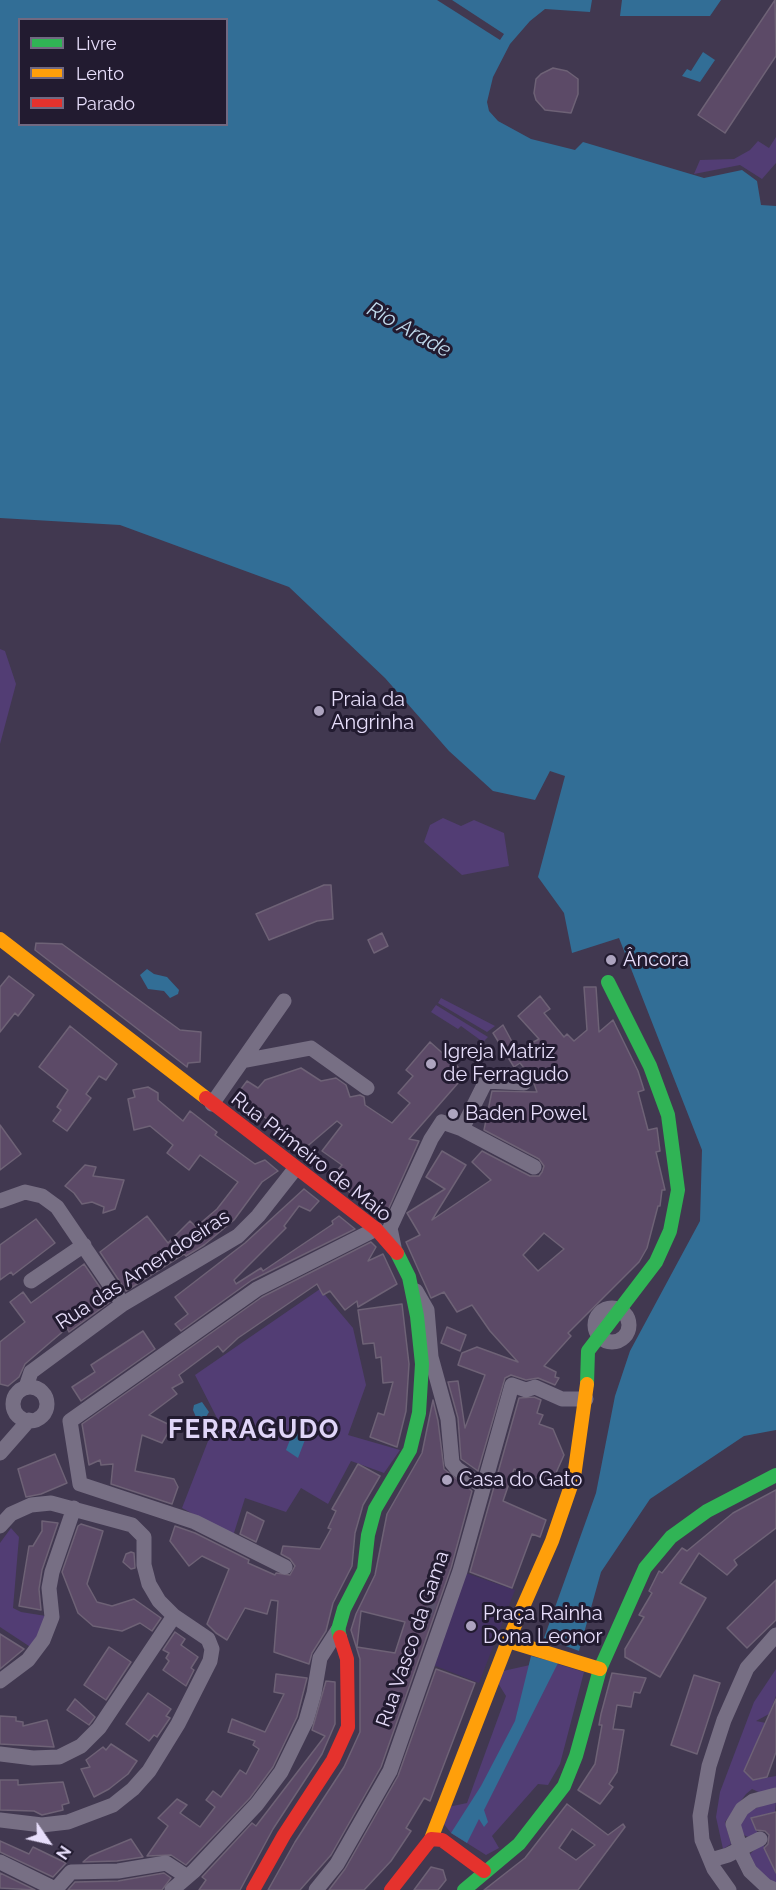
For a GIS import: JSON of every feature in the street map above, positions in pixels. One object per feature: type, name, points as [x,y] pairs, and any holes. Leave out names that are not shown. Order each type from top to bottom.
[{"type":"street","name":"Rua Primeiro de Maio","points":[[0,939],[376,1229],[394,1246],[409,1277],[417,1316],[422,1364],[419,1413],[410,1450],[375,1509],[368,1535],[364,1570],[344,1610],[338,1630]]},
{"type":"street","points":[[608,982],[650,1066],[668,1115],[676,1153],[678,1190],[670,1231],[656,1262],[619,1309]]},
{"type":"street","points":[[212,1104],[284,1001]]},
{"type":"street","points":[[242,1061],[311,1048],[367,1088]]},
{"type":"street","points":[[462,1129],[486,1081],[524,1083]]},
{"type":"street","points":[[394,1246],[390,1228],[430,1139],[442,1122],[462,1129],[534,1167]]},
{"type":"street","name":"Rua das Amendoeiras","points":[[26,1387],[31,1372],[123,1304],[238,1236],[258,1216],[295,1168]]},
{"type":"street","points":[[0,1201],[25,1192],[42,1196],[57,1207],[123,1304]]},
{"type":"street","points":[[70,1421],[257,1289],[376,1229]]},
{"type":"street","points":[[31,1281],[84,1245]]},
{"type":"street","points":[[409,1277],[426,1307],[431,1357],[448,1419],[452,1463],[456,1469],[482,1486]]},
{"type":"street","points":[[391,1890],[436,1840],[508,1641],[552,1541],[574,1477],[586,1399],[588,1351],[598,1336],[595,1323],[599,1313],[608,1308],[619,1309],[629,1321],[625,1336],[610,1342],[598,1336]]},
{"type":"street","name":"Rua Vasco da Gama","points":[[316,1890],[337,1864],[390,1771],[460,1571],[512,1385],[526,1390],[535,1387],[562,1399],[586,1399]]},
{"type":"street","points":[[0,1453],[29,1420],[39,1418],[46,1410],[47,1400],[42,1391],[26,1387],[7,1399],[16,1412],[29,1420]]},
{"type":"street","points":[[46,1410],[70,1421]]},
{"type":"street","points":[[0,1681],[28,1660],[43,1640],[52,1617],[49,1588],[52,1572],[80,1509],[80,1484],[70,1421]]},
{"type":"street","points":[[464,1890],[519,1844],[564,1786],[576,1756],[600,1669],[645,1568],[671,1537],[707,1511],[762,1480],[776,1475]]},
{"type":"street","points":[[80,1484],[195,1522],[285,1567]]},
{"type":"street","points":[[0,1526],[10,1514],[31,1505],[51,1503],[80,1509],[132,1525],[140,1530],[145,1544],[144,1565],[149,1584],[159,1601],[174,1616],[208,1640],[212,1649],[210,1661],[178,1724],[149,1772],[112,1805],[90,1815],[42,1825],[0,1820]]},
{"type":"street","points":[[0,1754],[33,1758],[59,1757],[81,1746],[99,1728],[174,1616]]},
{"type":"street","points":[[172,1890],[257,1804],[281,1772],[306,1721],[314,1694],[320,1658],[338,1630]]},
{"type":"street","points":[[253,1890],[284,1835],[333,1760],[348,1727],[347,1659],[338,1630]]},
{"type":"street","points":[[729,1890],[702,1840],[700,1816],[709,1766],[724,1720],[747,1668],[776,1635]]},
{"type":"street","points":[[508,1641],[600,1669]]},
{"type":"street","points":[[773,1796],[753,1801],[742,1809],[733,1824],[750,1871],[766,1886],[776,1890]]},
{"type":"street","points":[[711,1860],[728,1855],[760,1839]]},
{"type":"street","points":[[436,1840],[484,1871]]},
{"type":"street","points":[[0,1862],[57,1890],[71,1872],[118,1871],[166,1863],[186,1876]]},
{"type":"shaded area","points":[[776,137],[776,163],[762,179],[740,165],[694,174],[700,160],[734,159],[750,150],[758,141],[769,148]]},
{"type":"shaded area","points":[[0,649],[5,651],[16,684],[0,744]]},
{"type":"shaded area","points":[[443,818],[461,826],[474,820],[504,833],[509,866],[462,875],[424,842],[430,825]]},
{"type":"shaded area","points":[[441,998],[495,1026],[487,1032],[438,1003]]},
{"type":"shaded area","points":[[436,1005],[488,1037],[483,1042],[461,1026],[458,1029],[431,1012]]},
{"type":"shaded area","points":[[320,1289],[353,1328],[366,1385],[348,1435],[400,1450],[384,1473],[351,1461],[328,1504],[301,1488],[286,1512],[245,1498],[233,1536],[182,1508],[217,1418],[195,1375]]},
{"type":"shaded area","points":[[11,1528],[19,1537],[13,1608],[21,1612],[52,1617],[35,1650],[0,1627],[0,1543]]},
{"type":"shaded area","name":"Praça Rainha Dona Leonor","points":[[460,1571],[515,1590],[479,1683],[428,1663]]},
{"type":"shaded area","points":[[531,1656],[584,1672],[560,1764],[548,1785],[538,1784],[492,1836],[499,1848],[486,1855],[451,1833],[443,1823],[448,1807],[467,1803],[506,1696],[498,1683],[503,1671],[530,1665]]},
{"type":"shaded area","points":[[776,1669],[776,1696],[769,1714],[756,1721],[766,1723],[744,1771],[753,1780],[776,1776],[776,1791],[765,1795],[752,1789],[746,1794],[725,1822],[731,1844],[723,1849],[716,1817],[720,1792],[754,1702]]},
{"type":"shaded area","points":[[776,1800],[775,1812],[751,1818],[759,1836],[752,1839],[744,1835],[740,1829],[742,1820],[749,1811]]},
{"type":"shaded area","points":[[762,1842],[776,1873],[776,1884],[764,1878],[748,1856]]},
{"type":"water","name":"Rio Arade","points":[[0,0],[592,0],[590,12],[545,9],[530,21],[510,44],[493,77],[487,102],[489,111],[498,121],[531,139],[575,150],[583,142],[704,178],[742,170],[757,181],[761,205],[776,206],[776,1430],[744,1436],[650,1499],[601,1572],[579,1651],[544,1638],[596,1493],[615,1396],[630,1351],[700,1221],[702,1150],[619,938],[572,953],[564,913],[538,877],[565,776],[550,771],[535,800],[493,791],[449,751],[385,678],[289,587],[120,525],[0,518]]},
{"type":"water","points":[[622,0],[721,0],[710,16],[620,16]]},
{"type":"water","points":[[703,52],[715,60],[700,82],[682,76],[687,69],[691,71]]},
{"type":"water","points":[[147,969],[154,974],[167,977],[179,990],[178,994],[170,998],[164,991],[148,989],[140,975]]},
{"type":"water","points":[[202,1402],[209,1412],[203,1422],[198,1422],[193,1410],[194,1405]]},
{"type":"water","points":[[295,1427],[308,1432],[298,1458],[286,1450]]},
{"type":"water","points":[[531,1656],[558,1663],[484,1810],[488,1822],[484,1827],[479,1819],[467,1843],[451,1833],[481,1786],[515,1721]]},
{"type":"pier","points":[[437,0],[452,0],[504,34],[500,40]]},
{"type":"building","points":[[775,0],[776,56],[725,133],[698,115]]},
{"type":"building","points":[[553,68],[567,71],[578,79],[578,94],[571,113],[545,110],[536,100],[534,93],[536,79]]},
{"type":"building","points":[[324,885],[331,885],[333,919],[317,921],[269,940],[256,914]]},
{"type":"building","points":[[382,933],[388,946],[374,953],[368,940]]},
{"type":"building","points":[[36,943],[62,944],[180,1030],[201,1032],[200,1062],[188,1063],[187,1067],[35,950]]},
{"type":"building","points":[[9,976],[34,995],[18,1016],[15,1013],[0,1032],[0,987]]},
{"type":"building","points":[[584,987],[596,987],[599,1032],[613,1020],[638,1071],[644,1090],[638,1092],[648,1130],[657,1128],[660,1151],[656,1152],[665,1190],[662,1190],[660,1206],[658,1206],[647,1248],[639,1262],[568,1333],[571,1336],[544,1366],[556,1372],[555,1377],[559,1378],[555,1385],[538,1378],[526,1380],[511,1375],[505,1378],[478,1471],[461,1459],[458,1418],[448,1382],[458,1381],[465,1428],[485,1375],[458,1365],[462,1353],[477,1347],[518,1362],[490,1331],[472,1305],[457,1312],[444,1292],[431,1298],[406,1242],[420,1235],[407,1213],[445,1189],[426,1177],[442,1151],[466,1165],[432,1220],[491,1180],[472,1162],[482,1151],[530,1176],[539,1176],[544,1166],[539,1159],[484,1130],[492,1091],[537,1092],[532,1078],[520,1063],[514,1067],[493,1033],[503,1025],[517,1051],[539,1039],[518,1016],[540,996],[550,1009],[544,1013],[564,1037],[567,1034],[574,1041],[587,1030]],"holes":[[[544,1233],[564,1249],[538,1271],[523,1255]]]},
{"type":"building","points":[[70,1026],[117,1064],[106,1080],[99,1076],[86,1094],[91,1098],[67,1131],[53,1121],[61,1110],[57,1107],[68,1090],[39,1067]]},
{"type":"building","points":[[430,1042],[466,1074],[409,1139],[419,1141],[384,1219],[331,1178],[342,1165],[322,1151],[342,1125],[337,1121],[304,1149],[288,1138],[290,1135],[260,1114],[258,1117],[245,1108],[247,1105],[235,1097],[247,1081],[258,1088],[265,1080],[301,1068],[321,1081],[336,1078],[346,1085],[350,1097],[360,1095],[364,1097],[365,1105],[392,1123],[410,1103],[398,1093],[413,1076],[406,1070]]},
{"type":"building","points":[[148,1087],[158,1093],[158,1100],[183,1121],[190,1111],[217,1132],[215,1135],[255,1164],[265,1160],[278,1171],[262,1182],[234,1220],[204,1245],[186,1256],[184,1254],[126,1291],[100,1252],[147,1216],[168,1243],[190,1221],[196,1227],[217,1209],[238,1182],[200,1155],[189,1170],[167,1153],[173,1145],[150,1126],[134,1130],[128,1099],[135,1097],[133,1090]]},
{"type":"building","points":[[0,1125],[21,1154],[0,1170]]},
{"type":"building","points":[[85,1165],[96,1167],[93,1176],[124,1180],[115,1209],[103,1213],[104,1207],[92,1202],[82,1204],[65,1186]]},
{"type":"building","points":[[304,1189],[319,1201],[310,1211],[299,1206],[284,1226],[286,1228],[234,1280],[236,1284],[261,1268],[263,1271],[333,1224],[332,1221],[339,1216],[355,1229],[252,1280],[181,1331],[175,1324],[188,1314],[175,1297],[245,1243]]},
{"type":"building","points":[[36,1219],[55,1243],[13,1275],[11,1272],[0,1280],[0,1245]]},
{"type":"building","points":[[371,1242],[376,1247],[368,1261],[383,1254],[397,1284],[358,1307],[357,1301],[345,1310],[330,1291],[323,1295],[317,1284],[238,1338],[223,1352],[218,1346],[179,1375],[183,1382],[172,1388],[177,1394],[149,1415],[172,1426],[162,1443],[142,1435],[135,1471],[174,1479],[178,1487],[172,1504],[111,1484],[113,1464],[101,1465],[100,1460],[89,1465],[82,1424],[262,1297]]},
{"type":"building","points":[[84,1264],[110,1302],[69,1332],[67,1328],[25,1364],[19,1377],[8,1386],[0,1384],[0,1342],[25,1322],[10,1302],[23,1292],[31,1303]]},
{"type":"building","points":[[402,1304],[409,1364],[406,1411],[397,1447],[370,1437],[378,1413],[384,1415],[393,1382],[383,1383],[381,1357],[376,1358],[374,1343],[363,1344],[358,1310]]},
{"type":"building","points":[[447,1327],[466,1335],[460,1351],[441,1343]]},
{"type":"building","points":[[143,1331],[155,1349],[81,1401],[72,1387],[95,1372],[91,1365]]},
{"type":"building","points":[[534,1397],[541,1400],[537,1413],[543,1415],[539,1424],[553,1429],[564,1455],[551,1484],[514,1469],[503,1501],[546,1520],[540,1537],[532,1534],[512,1588],[470,1572],[519,1398]]},
{"type":"building","points":[[433,1400],[444,1469],[472,1491],[451,1568],[381,1767],[331,1855],[300,1890],[268,1890],[295,1842],[344,1767],[360,1732],[360,1659],[351,1630],[356,1614],[375,1575],[387,1514],[422,1453]],"holes":[[[361,1611],[405,1622],[395,1653],[357,1647]]]},
{"type":"building","points":[[55,1454],[67,1483],[41,1494],[26,1497],[18,1469]]},
{"type":"building","points":[[358,1464],[380,1476],[363,1505],[355,1533],[352,1566],[333,1603],[326,1631],[312,1653],[309,1664],[274,1652],[278,1601],[271,1600],[267,1614],[245,1608],[227,1640],[216,1633],[207,1624],[229,1569],[202,1556],[189,1566],[170,1541],[175,1526],[195,1533],[249,1560],[248,1563],[275,1575],[276,1573],[290,1575],[295,1566],[290,1559],[281,1554],[283,1546],[320,1549],[331,1529],[328,1528],[336,1511],[332,1509]]},
{"type":"building","points":[[776,1490],[776,1528],[734,1560],[737,1565],[727,1575],[699,1553],[680,1583],[706,1598],[660,1677],[625,1657],[625,1649],[644,1617],[639,1615],[652,1593],[649,1591],[659,1571],[662,1573],[682,1548],[687,1551],[733,1513]]},
{"type":"building","points":[[247,1512],[264,1521],[256,1542],[240,1534]]},
{"type":"building","points":[[42,1521],[58,1523],[42,1570],[39,1589],[41,1610],[19,1606],[29,1546],[33,1546],[42,1531]]},
{"type":"building","points":[[81,1524],[103,1531],[87,1584],[97,1602],[112,1606],[134,1599],[161,1618],[152,1631],[140,1623],[122,1631],[93,1626],[78,1613],[62,1572],[78,1526]]},
{"type":"building","points":[[134,1553],[135,1568],[131,1569],[123,1562],[126,1554]]},
{"type":"building","points":[[776,1580],[776,1620],[747,1648],[727,1628]]},
{"type":"building","points":[[175,1632],[185,1639],[181,1645],[198,1657],[191,1668],[194,1670],[186,1686],[163,1670],[169,1661],[166,1658],[169,1653],[163,1650]]},
{"type":"building","points":[[0,1634],[24,1649],[0,1669]]},
{"type":"building","points":[[109,1647],[131,1662],[106,1700],[84,1685]]},
{"type":"building","points":[[436,1669],[475,1683],[430,1801],[424,1798],[406,1828],[411,1831],[391,1861],[364,1890],[329,1890],[345,1869],[398,1776]]},
{"type":"building","points":[[612,1673],[646,1678],[640,1693],[634,1692],[631,1707],[617,1705],[613,1729],[624,1730],[617,1772],[609,1784],[613,1787],[600,1804],[578,1790],[595,1764],[602,1725],[599,1725],[601,1714]]},
{"type":"building","points":[[276,1674],[307,1678],[297,1717],[273,1767],[250,1798],[186,1865],[171,1855],[147,1856],[168,1826],[158,1818],[177,1799],[187,1805],[180,1813],[200,1827],[215,1807],[206,1800],[213,1791],[221,1797],[240,1770],[246,1774],[259,1749],[253,1745],[255,1741],[228,1732],[232,1719],[265,1732],[284,1694],[274,1692]]},
{"type":"building","points":[[694,1675],[720,1683],[697,1754],[671,1745]]},
{"type":"building","points":[[326,1681],[335,1682],[335,1724],[322,1754],[273,1829],[240,1890],[199,1890],[206,1880],[202,1877],[252,1823],[256,1826],[325,1736],[312,1730]]},
{"type":"building","points":[[148,1693],[171,1709],[166,1716],[170,1718],[157,1737],[154,1735],[149,1741],[126,1724]]},
{"type":"building","points":[[75,1699],[95,1717],[89,1725],[67,1710]]},
{"type":"building","points":[[776,1699],[776,1752],[767,1777],[753,1780],[744,1771]]},
{"type":"building","points":[[0,1716],[16,1717],[16,1721],[23,1722],[23,1726],[47,1720],[54,1747],[0,1744]]},
{"type":"building","points":[[111,1744],[137,1761],[128,1774],[94,1797],[81,1769],[90,1767],[86,1760],[103,1747],[106,1750]]},
{"type":"building","points":[[0,1780],[18,1780],[18,1785],[63,1782],[69,1803],[62,1805],[63,1810],[42,1815],[34,1811],[0,1810]]},
{"type":"building","points":[[567,1804],[608,1835],[623,1824],[625,1827],[578,1890],[484,1890],[525,1858]],"holes":[[[572,1829],[595,1845],[576,1860],[559,1848]]]},
{"type":"building","points":[[776,1812],[776,1873],[764,1848],[768,1844],[769,1835],[765,1831],[756,1830],[751,1818]]},
{"type":"building","points":[[131,1839],[143,1857],[117,1861],[83,1862],[90,1856]]},
{"type":"building","points":[[0,1841],[29,1854],[33,1847],[66,1863],[53,1877],[0,1852]]},
{"type":"building","points":[[431,1867],[443,1870],[446,1880],[438,1890],[414,1890]]},
{"type":"building","points":[[0,1873],[35,1890],[0,1888]]},
{"type":"building","points":[[164,1873],[171,1878],[162,1890],[68,1890],[75,1882],[118,1881]]},
{"type":"tunnel","points":[[426,1608],[434,1611]]},
{"type":"traffic: fast","points":[[587,1384],[588,1351],[656,1262],[670,1231],[678,1190],[668,1115],[650,1066],[608,982]]},
{"type":"traffic: fast","points":[[340,1637],[338,1630],[344,1609],[364,1570],[368,1535],[375,1509],[410,1450],[419,1413],[422,1364],[417,1316],[409,1277],[397,1253]]},
{"type":"traffic: fast","points":[[464,1890],[519,1844],[564,1786],[576,1756],[600,1669],[645,1568],[671,1537],[707,1511],[776,1475]]},
{"type":"traffic: slow","points":[[0,939],[206,1098]]},
{"type":"traffic: slow","points":[[431,1839],[508,1641],[552,1541],[574,1477],[587,1384]]},
{"type":"traffic: slow","points":[[508,1641],[600,1669]]},
{"type":"traffic: jam","points":[[206,1098],[376,1229],[397,1253]]},
{"type":"traffic: jam","points":[[253,1890],[284,1835],[333,1760],[348,1727],[347,1659],[340,1637]]},
{"type":"traffic: jam","points":[[391,1890],[431,1839],[442,1840],[484,1871]]},
{"type":"place","name":"Praia da Angrinha","points":[[319,711]]},
{"type":"place","name":"Âncora","points":[[611,960]]},
{"type":"place","name":"Igreja Matriz de Ferragudo","points":[[431,1064]]},
{"type":"place","name":"Baden Powel","points":[[453,1114]]},
{"type":"place","name":"Casa do Gato","points":[[447,1480]]},
{"type":"place","name":"Praça Rainha Dona Leonor","points":[[471,1626]]},
{"type":"district","name":"FERRAGUDO","points":[[254,1430]]}]
